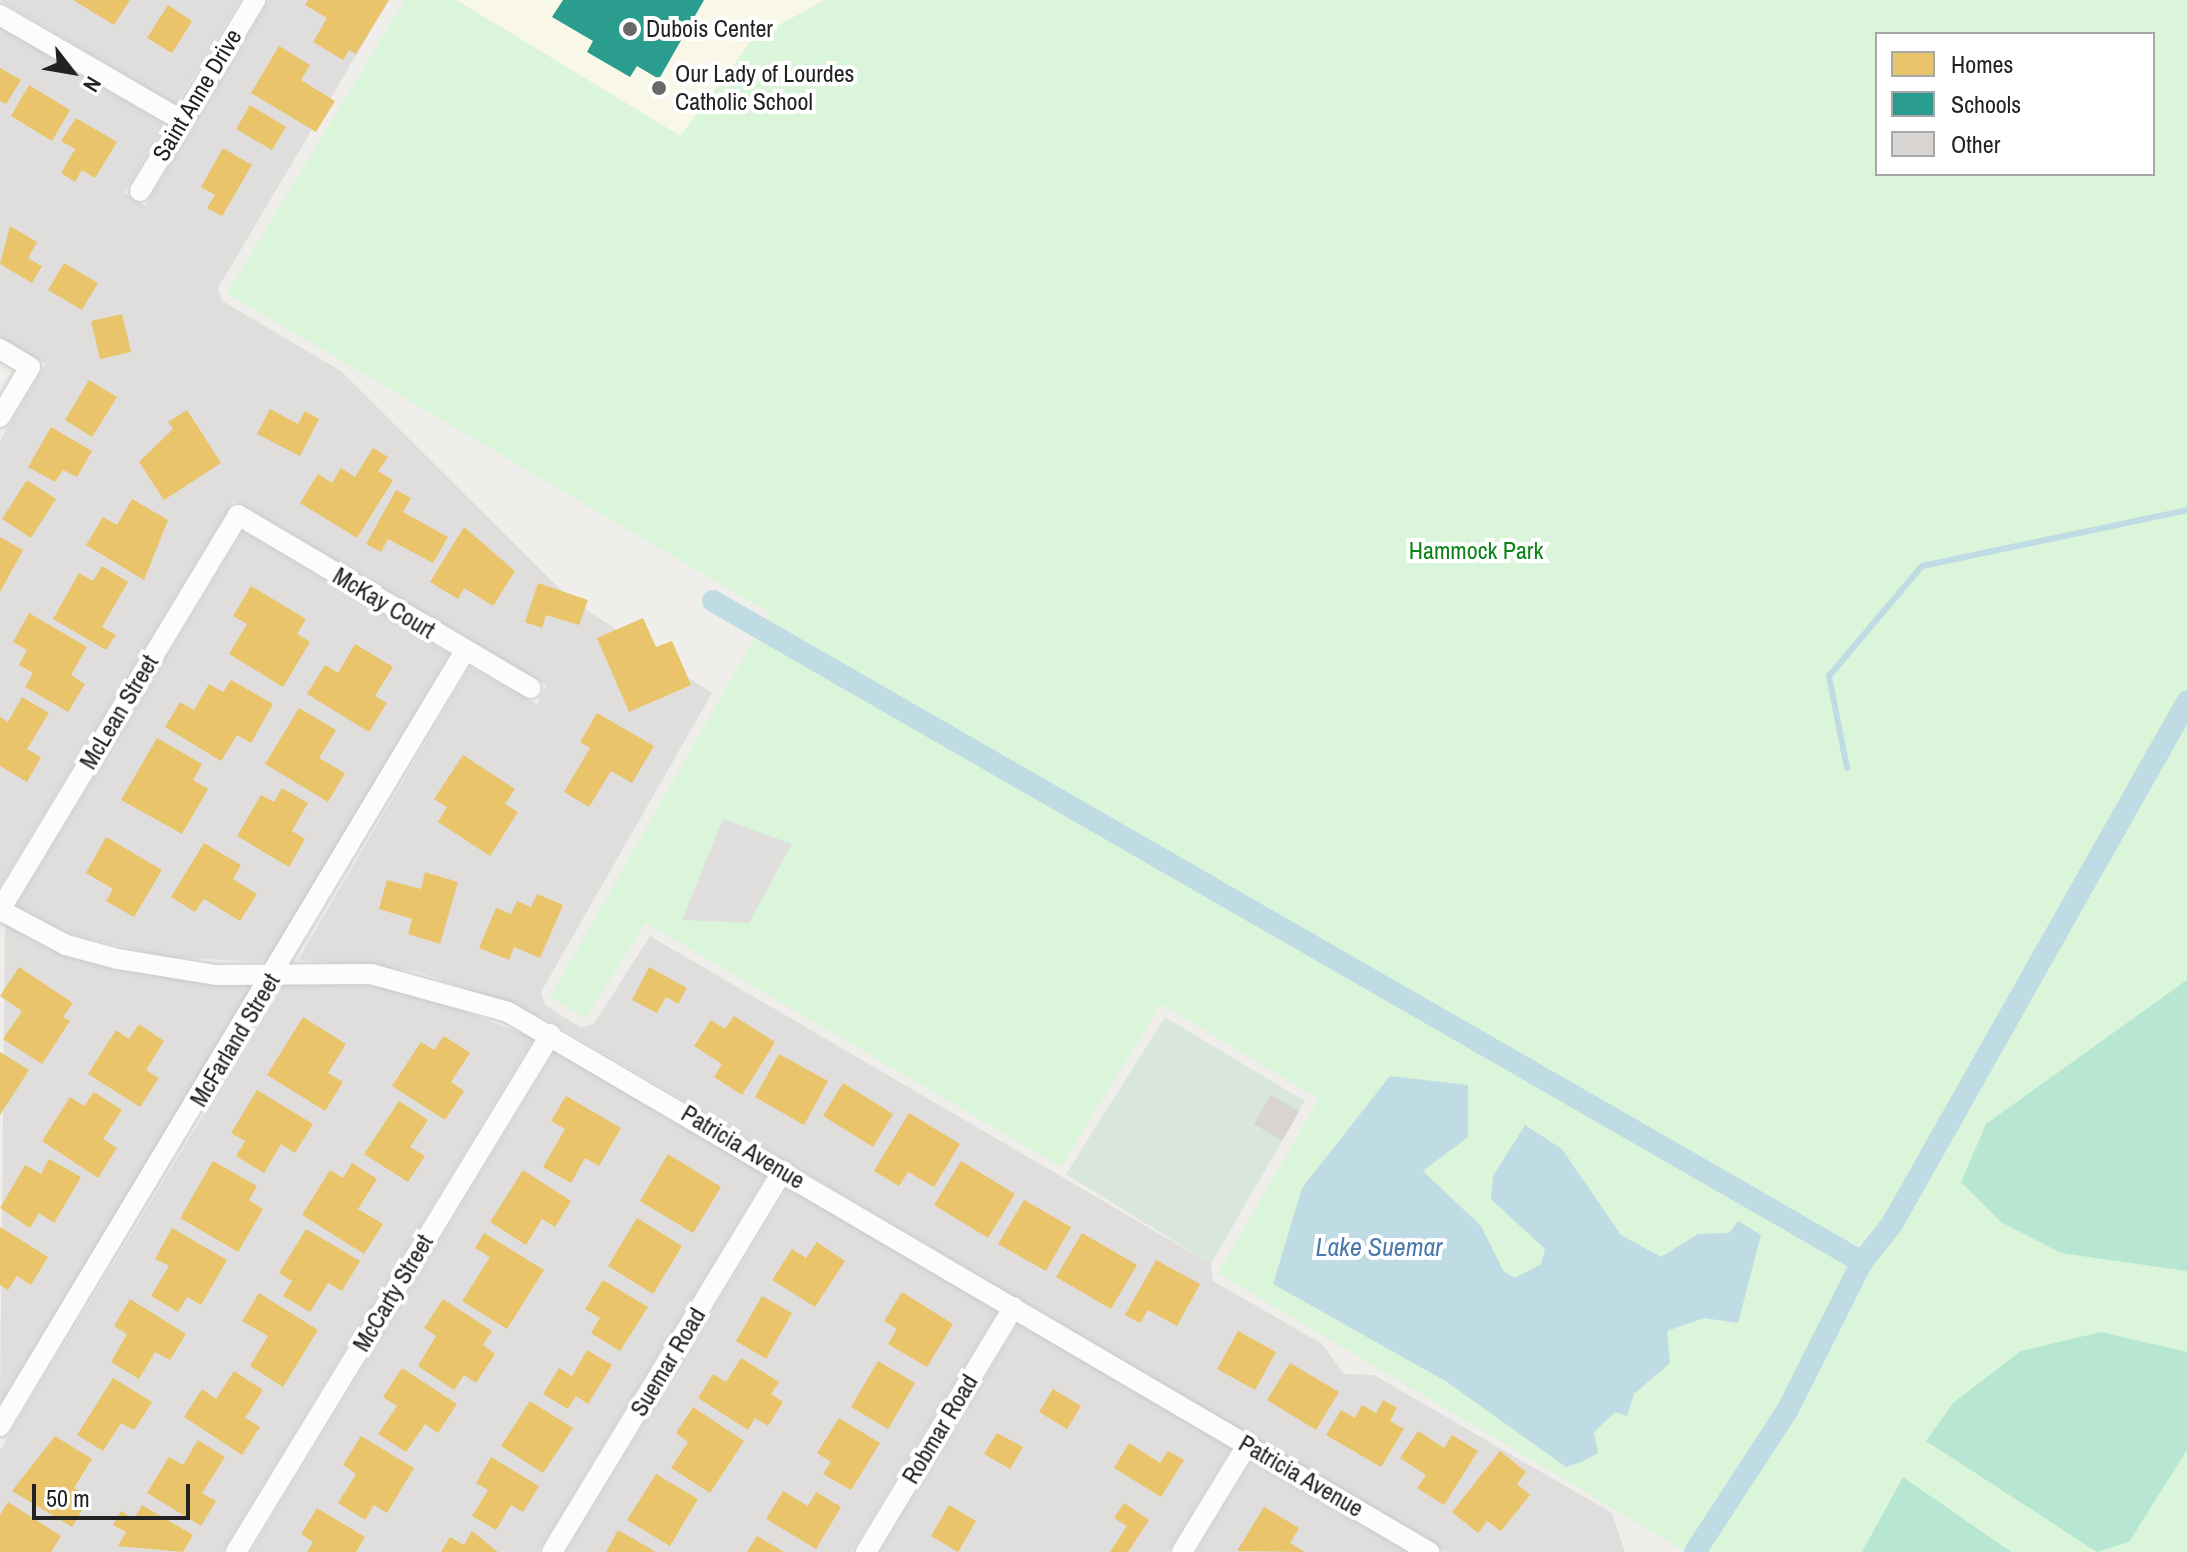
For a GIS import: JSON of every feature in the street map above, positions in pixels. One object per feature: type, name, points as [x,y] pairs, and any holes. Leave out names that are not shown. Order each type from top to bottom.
[{"type":"street","name":"Saint Anne Drive","points":[[140,191],[255,0]]},
{"type":"street","points":[[0,15],[181,120]]},
{"type":"street","points":[[0,349],[30,367],[0,417]]},
{"type":"street","name":"McKay Court","points":[[238,515],[531,688]]},
{"type":"street","name":"McLean Street","points":[[0,910],[238,515]]},
{"type":"street","name":"McFarland Street","points":[[0,1426],[276,973],[465,651]]},
{"type":"street","name":"Patricia Avenue","points":[[0,910],[66,945],[118,959],[216,975],[325,969],[415,982],[551,1034],[1429,1552]]},
{"type":"street","name":"McCarty Street","points":[[236,1552],[551,1034]]},
{"type":"street","name":"Suemar Road","points":[[552,1552],[783,1171]]},
{"type":"street","name":"Robmar Road","points":[[866,1552],[1014,1307]]},
{"type":"street","points":[[1182,1552],[1247,1445]]},
{"type":"shaded area","points":[[0,0],[240,0],[176,105]]},
{"type":"shaded area","points":[[269,0],[389,0],[218,288],[222,301],[341,371],[569,598],[712,693],[541,992],[545,1005],[580,1027],[594,1024],[650,936],[1211,1264],[1213,1281],[1322,1344],[1344,1374],[1374,1375],[1612,1513],[1625,1552],[1446,1552],[546,1019],[417,971],[298,960],[470,667],[537,704],[547,685],[234,500],[0,886],[0,441],[46,364],[0,337],[0,28],[165,124],[124,193],[145,206]]},
{"type":"shaded area","name":"Our Lady of Lourdes Catholic School","points":[[456,0],[825,0],[753,40],[681,136]]},
{"type":"shaded area","points":[[243,531],[449,654],[269,962],[165,957],[70,934],[16,906]]},
{"type":"shaded area","points":[[723,819],[792,844],[749,923],[682,920]]},
{"type":"shaded area","points":[[5,925],[61,955],[116,970],[255,985],[0,1403]]},
{"type":"shaded area","points":[[326,980],[413,992],[534,1038],[222,1552],[0,1552],[0,1450],[284,983]]},
{"type":"shaded area","points":[[1165,1017],[1305,1101],[1211,1264],[1066,1174]]},
{"type":"shaded area","points":[[556,1049],[767,1174],[538,1552],[251,1552]]},
{"type":"shaded area","points":[[788,1187],[998,1310],[851,1552],[566,1552]]},
{"type":"shaded area","points":[[1019,1322],[1231,1448],[1168,1552],[880,1552]]},
{"type":"shaded area","points":[[1252,1460],[1411,1552],[1196,1552]]},
{"type":"green space","name":"Hammock Park","points":[[405,0],[456,0],[680,136],[752,40],[825,0],[2187,0],[2187,1552],[1686,1552],[1218,1273],[1319,1099],[1161,1004],[1061,1167],[646,923],[585,1019],[550,997],[769,613],[227,293]]},
{"type":"green space","points":[[2187,980],[2187,1271],[2061,1253],[2001,1222],[1961,1182],[1986,1124]]},
{"type":"green space","points":[[2101,1332],[2187,1352],[2187,1450],[2129,1542],[2097,1552],[1926,1441],[1953,1403],[2021,1351]]},
{"type":"green space","points":[[1903,1477],[2011,1552],[1862,1552]]},
{"type":"water","name":"Lake Suemar","points":[[1390,1076],[1468,1085],[1468,1137],[1423,1171],[1481,1226],[1504,1272],[1515,1278],[1541,1264],[1545,1249],[1491,1199],[1493,1176],[1525,1125],[1562,1149],[1621,1235],[1661,1257],[1698,1234],[1729,1233],[1738,1221],[1761,1235],[1738,1323],[1704,1318],[1667,1331],[1670,1363],[1634,1394],[1627,1416],[1615,1412],[1594,1432],[1598,1453],[1581,1462],[1566,1467],[1447,1382],[1273,1284],[1302,1188]]},
{"type":"building: Homes","points":[[73,0],[130,0],[114,25]]},
{"type":"building: Homes","points":[[308,0],[389,0],[356,54],[349,50],[343,60],[313,42],[327,18],[305,5]]},
{"type":"building: Homes","points":[[168,5],[192,21],[172,53],[147,38]]},
{"type":"building: Homes","points":[[279,46],[310,65],[301,80],[335,101],[316,132],[251,93]]},
{"type":"building: Homes","points":[[0,68],[21,80],[6,104],[0,101]]},
{"type":"building: Homes","points":[[29,85],[70,110],[52,141],[11,116]]},
{"type":"building: Homes","points":[[250,105],[286,127],[272,150],[236,129]]},
{"type":"building: Homes","points":[[76,118],[117,142],[95,178],[82,170],[75,182],[61,173],[75,149],[61,141]]},
{"type":"building: Homes","points":[[223,148],[252,165],[222,216],[207,208],[215,195],[201,187]]},
{"type":"building: Homes","points":[[10,226],[37,242],[28,258],[42,266],[32,283],[0,264]]},
{"type":"building: Homes","points":[[64,263],[98,283],[82,310],[48,290]]},
{"type":"building: Homes","points":[[122,314],[131,352],[100,359],[91,321]]},
{"type":"building: Homes","points":[[89,380],[117,397],[92,437],[65,420]]},
{"type":"building: Homes","points":[[270,409],[298,424],[305,411],[319,419],[300,456],[257,434]]},
{"type":"building: Homes","points":[[187,410],[221,463],[164,500],[139,462],[173,429],[168,422]]},
{"type":"building: Homes","points":[[51,427],[92,451],[77,477],[63,470],[55,482],[28,467]]},
{"type":"building: Homes","points":[[373,448],[388,457],[378,471],[393,480],[357,538],[300,503],[318,474],[332,483],[341,468],[355,477]]},
{"type":"building: Homes","points":[[27,480],[56,499],[31,538],[2,519]]},
{"type":"building: Homes","points":[[396,490],[411,498],[403,512],[448,537],[433,563],[388,539],[381,552],[366,544]]},
{"type":"building: Homes","points":[[132,499],[168,520],[144,580],[86,545],[103,517],[117,525]]},
{"type":"building: Homes","points":[[464,527],[515,571],[493,606],[464,588],[458,599],[430,582]]},
{"type":"building: Homes","points":[[0,537],[23,550],[0,592]]},
{"type":"building: Homes","points":[[102,566],[128,582],[102,627],[116,635],[106,650],[53,619],[79,573],[93,581]]},
{"type":"building: Homes","points":[[538,583],[588,600],[579,625],[546,615],[542,628],[525,622]]},
{"type":"building: Homes","points":[[251,586],[306,619],[297,634],[310,642],[283,687],[229,654],[247,624],[233,616]]},
{"type":"building: Homes","points":[[29,613],[87,647],[71,675],[85,684],[68,712],[25,687],[33,673],[19,665],[27,650],[13,642]]},
{"type":"building: Homes","points":[[643,618],[656,647],[672,641],[691,685],[629,712],[597,638]]},
{"type":"building: Homes","points":[[355,644],[393,667],[375,696],[387,703],[369,732],[307,694],[325,665],[338,673]]},
{"type":"building: Homes","points":[[231,680],[273,704],[251,743],[237,735],[221,761],[165,727],[180,702],[194,710],[209,684],[223,692]]},
{"type":"building: Homes","points":[[22,697],[49,713],[27,749],[41,757],[27,782],[0,766],[0,717],[8,722]]},
{"type":"building: Homes","points":[[299,708],[336,730],[319,758],[345,773],[328,802],[265,764]]},
{"type":"building: Homes","points":[[597,713],[654,746],[632,783],[611,771],[589,807],[564,792],[590,748],[580,742]]},
{"type":"building: Homes","points":[[157,738],[202,764],[193,780],[208,789],[182,834],[121,800]]},
{"type":"building: Homes","points":[[463,755],[515,789],[505,804],[518,812],[490,856],[438,822],[447,807],[434,799]]},
{"type":"building: Homes","points":[[282,788],[308,803],[292,831],[305,839],[289,867],[237,836],[261,795],[274,802]]},
{"type":"building: Homes","points":[[106,837],[162,870],[134,917],[106,901],[113,889],[86,873]]},
{"type":"building: Homes","points":[[204,843],[241,865],[233,879],[257,894],[240,921],[204,899],[195,912],[171,897]]},
{"type":"building: Homes","points":[[425,872],[458,882],[440,944],[408,934],[412,919],[379,909],[387,880],[421,889]]},
{"type":"building: Homes","points":[[537,894],[563,905],[540,958],[514,947],[509,960],[479,948],[496,908],[511,914],[517,901],[531,907]]},
{"type":"building: Homes","points":[[19,967],[73,1003],[63,1017],[70,1021],[42,1064],[3,1039],[22,1011],[0,996]]},
{"type":"building: Homes","points":[[649,967],[687,988],[678,1004],[666,997],[657,1013],[632,1000]]},
{"type":"building: Homes","points":[[734,1016],[775,1042],[742,1095],[714,1077],[722,1064],[694,1046],[711,1020],[725,1029]]},
{"type":"building: Homes","points":[[303,1017],[346,1044],[328,1073],[343,1082],[325,1111],[267,1075]]},
{"type":"building: Homes","points":[[139,1024],[164,1041],[146,1070],[159,1078],[140,1107],[88,1074],[116,1030],[129,1039]]},
{"type":"building: Homes","points":[[444,1036],[470,1053],[451,1082],[464,1091],[445,1120],[392,1086],[421,1042],[434,1050]]},
{"type":"building: Homes","points":[[0,1052],[29,1070],[0,1115]]},
{"type":"building: Homes","points":[[779,1054],[828,1081],[804,1125],[755,1097]]},
{"type":"building: Homes","points":[[843,1083],[893,1114],[873,1147],[823,1116]]},
{"type":"building: Homes","points":[[257,1090],[313,1124],[295,1153],[281,1144],[264,1173],[236,1156],[245,1141],[231,1133]]},
{"type":"building: Homes","points":[[94,1092],[122,1110],[103,1139],[117,1148],[98,1178],[42,1141],[70,1097],[84,1106]]},
{"type":"building: Homes","points":[[566,1096],[621,1128],[599,1166],[585,1158],[571,1183],[543,1167],[565,1129],[551,1121]]},
{"type":"building: Homes","points":[[399,1101],[428,1120],[410,1147],[425,1156],[408,1182],[364,1154]]},
{"type":"building: Homes","points":[[909,1113],[960,1144],[934,1187],[908,1172],[899,1186],[874,1171]]},
{"type":"building: Homes","points":[[668,1154],[721,1187],[693,1233],[640,1201]]},
{"type":"building: Homes","points":[[49,1159],[81,1177],[54,1223],[39,1213],[30,1228],[0,1208],[25,1165],[41,1174]]},
{"type":"building: Homes","points":[[213,1161],[257,1186],[249,1200],[263,1209],[238,1252],[180,1218]]},
{"type":"building: Homes","points":[[961,1161],[1015,1194],[988,1238],[934,1205]]},
{"type":"building: Homes","points":[[352,1163],[377,1179],[358,1209],[383,1224],[364,1254],[302,1215],[330,1170],[343,1178]]},
{"type":"building: Homes","points":[[523,1170],[571,1201],[555,1227],[542,1219],[526,1245],[490,1222]]},
{"type":"building: Homes","points":[[1024,1200],[1071,1227],[1046,1271],[998,1244]]},
{"type":"building: Homes","points":[[637,1218],[682,1246],[653,1294],[608,1266]]},
{"type":"building: Homes","points":[[0,1227],[48,1257],[31,1285],[17,1276],[8,1290],[0,1285]]},
{"type":"building: Homes","points":[[172,1228],[227,1260],[201,1305],[187,1297],[178,1312],[151,1296],[169,1266],[155,1259]]},
{"type":"building: Homes","points":[[306,1229],[360,1261],[342,1291],[328,1283],[310,1312],[283,1296],[292,1281],[279,1273]]},
{"type":"building: Homes","points":[[484,1233],[544,1270],[507,1329],[462,1301],[490,1257],[475,1248]]},
{"type":"building: Homes","points":[[1082,1233],[1137,1265],[1111,1309],[1056,1277]]},
{"type":"building: Homes","points":[[817,1242],[845,1261],[815,1307],[772,1280],[792,1249],[806,1258]]},
{"type":"building: Homes","points":[[1156,1260],[1200,1284],[1177,1326],[1148,1310],[1140,1323],[1125,1315]]},
{"type":"building: Homes","points":[[603,1280],[648,1307],[620,1351],[591,1333],[600,1318],[585,1309]]},
{"type":"building: Homes","points":[[902,1292],[953,1324],[927,1367],[888,1344],[897,1329],[884,1321]]},
{"type":"building: Homes","points":[[259,1293],[318,1330],[283,1387],[250,1366],[268,1336],[242,1321]]},
{"type":"building: Homes","points":[[762,1296],[792,1313],[766,1359],[736,1341]]},
{"type":"building: Homes","points":[[130,1299],[186,1334],[170,1360],[155,1352],[139,1379],[111,1362],[127,1334],[114,1326]]},
{"type":"building: Homes","points":[[443,1299],[492,1331],[483,1345],[495,1354],[476,1383],[464,1375],[454,1390],[418,1366],[436,1336],[424,1328]]},
{"type":"building: Homes","points":[[1238,1331],[1276,1352],[1255,1390],[1217,1369]]},
{"type":"building: Homes","points":[[587,1350],[612,1365],[588,1404],[576,1396],[568,1409],[543,1394],[559,1368],[572,1376]]},
{"type":"building: Homes","points":[[741,1358],[779,1382],[771,1394],[783,1402],[768,1426],[755,1418],[748,1430],[698,1398],[713,1374],[726,1382]]},
{"type":"building: Homes","points":[[878,1361],[915,1383],[888,1429],[851,1407]]},
{"type":"building: Homes","points":[[1290,1363],[1339,1392],[1316,1430],[1267,1400]]},
{"type":"building: Homes","points":[[402,1368],[457,1404],[438,1433],[425,1424],[406,1452],[378,1434],[397,1406],[383,1397]]},
{"type":"building: Homes","points":[[234,1371],[263,1390],[245,1418],[260,1427],[242,1455],[184,1417],[202,1389],[216,1399]]},
{"type":"building: Homes","points":[[113,1378],[152,1402],[134,1430],[121,1423],[103,1451],[77,1435]]},
{"type":"building: Homes","points":[[1053,1389],[1081,1406],[1067,1429],[1039,1412]]},
{"type":"building: Homes","points":[[1383,1400],[1397,1408],[1390,1421],[1404,1429],[1381,1467],[1326,1435],[1341,1410],[1355,1418],[1362,1405],[1376,1413]]},
{"type":"building: Homes","points":[[530,1401],[573,1428],[543,1473],[501,1446]]},
{"type":"building: Homes","points":[[693,1407],[744,1441],[710,1493],[671,1468],[688,1442],[676,1433]]},
{"type":"building: Homes","points":[[839,1418],[880,1443],[851,1490],[823,1474],[831,1462],[817,1453]]},
{"type":"building: Homes","points":[[1418,1431],[1444,1448],[1452,1435],[1478,1451],[1444,1505],[1417,1488],[1426,1475],[1400,1458]]},
{"type":"building: Homes","points":[[997,1433],[1023,1447],[1010,1469],[984,1454]]},
{"type":"building: Homes","points":[[55,1436],[92,1459],[74,1488],[90,1497],[72,1527],[12,1491]]},
{"type":"building: Homes","points":[[361,1436],[414,1468],[387,1513],[374,1505],[365,1520],[338,1503],[356,1474],[343,1465]]},
{"type":"building: Homes","points":[[198,1440],[225,1457],[202,1493],[216,1501],[201,1526],[147,1493],[169,1457],[183,1465]]},
{"type":"building: Homes","points":[[1129,1443],[1160,1463],[1168,1451],[1184,1460],[1161,1497],[1114,1468]]},
{"type":"building: Homes","points":[[1500,1451],[1526,1472],[1517,1484],[1530,1495],[1501,1531],[1487,1521],[1478,1533],[1452,1512]]},
{"type":"building: Homes","points":[[491,1457],[539,1486],[523,1512],[511,1505],[496,1530],[472,1516],[488,1490],[476,1483]]},
{"type":"building: Homes","points":[[656,1474],[698,1499],[670,1546],[627,1520]]},
{"type":"building: Homes","points":[[783,1491],[808,1506],[816,1492],[841,1507],[816,1549],[766,1519]]},
{"type":"building: Homes","points":[[8,1502],[61,1536],[51,1552],[0,1552],[0,1515]]},
{"type":"building: Homes","points":[[1124,1503],[1149,1520],[1128,1552],[1110,1552],[1127,1526],[1114,1518]]},
{"type":"building: Homes","points":[[142,1505],[193,1535],[183,1552],[118,1546],[126,1532],[113,1525],[121,1511],[134,1519]]},
{"type":"building: Homes","points":[[949,1505],[976,1521],[958,1552],[931,1536]]},
{"type":"building: Homes","points":[[1264,1507],[1299,1528],[1290,1543],[1305,1552],[1237,1551]]},
{"type":"building: Homes","points":[[317,1508],[365,1537],[356,1552],[307,1552],[313,1542],[301,1534]]},
{"type":"building: Homes","points":[[618,1530],[656,1552],[606,1552]]},
{"type":"building: Homes","points":[[472,1531],[498,1552],[441,1552],[450,1537],[464,1545]]},
{"type":"building: Homes","points":[[757,1536],[784,1552],[747,1552]]},
{"type":"building: Schools","name":"Dubois Center","points":[[563,0],[704,0],[659,79],[637,66],[630,77],[587,52],[593,41],[552,17]]},
{"type":"building: Other","points":[[1271,1095],[1299,1111],[1282,1141],[1254,1124]]},
{"type":"waterway","points":[[1847,768],[1829,676],[1922,566],[2187,510]]},
{"type":"waterway","points":[[713,601],[1862,1262]]},
{"type":"waterway","points":[[1695,1552],[1787,1411],[1862,1262],[1892,1224],[2187,702]]},
{"type":"place","name":"Dubois Center","points":[[630,29]]},
{"type":"place","name":"Our Lady of Lourdes Catholic School","points":[[659,88]]}]
